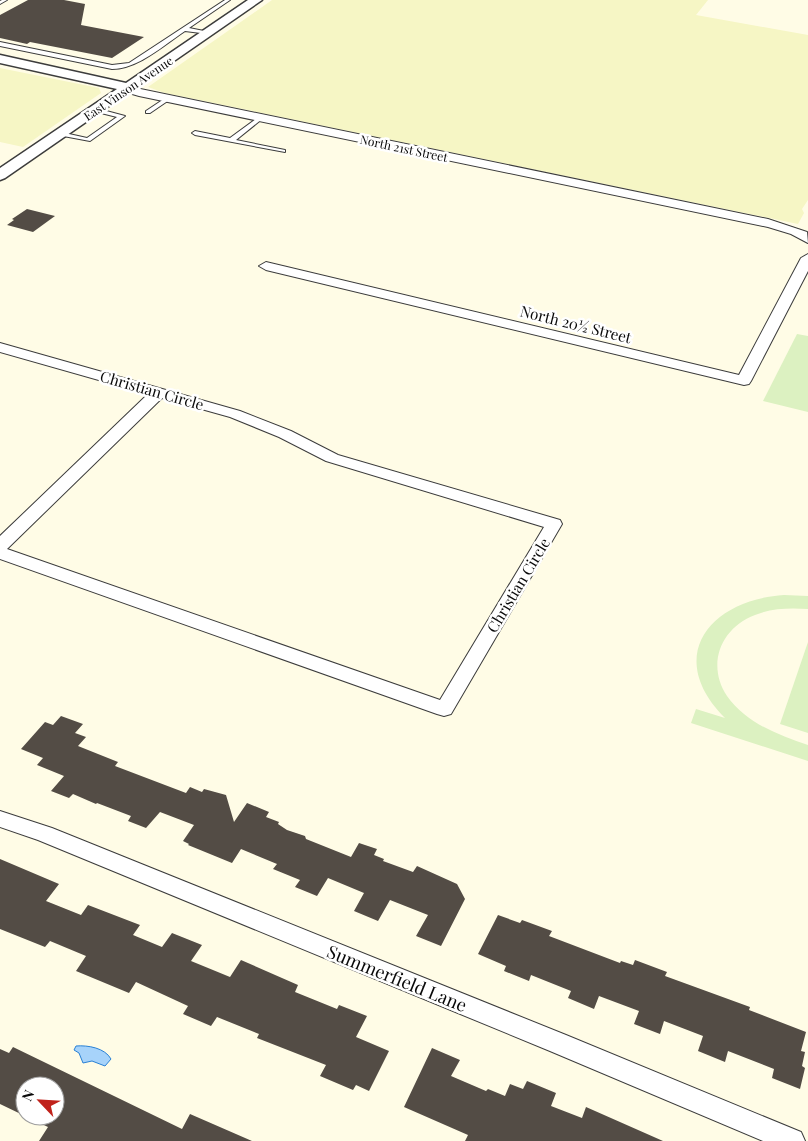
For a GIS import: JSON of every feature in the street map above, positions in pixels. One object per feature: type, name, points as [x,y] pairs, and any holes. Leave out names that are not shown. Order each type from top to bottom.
[{"type":"street","name":"East Vinson Avenue","points":[[0,175],[256,0]]},
{"type":"street","name":"North 21st Street","points":[[0,59],[119,84],[126,89],[168,99],[743,218],[799,233],[808,239]]},
{"type":"street","name":"North 20½ Street","points":[[266,266],[744,381],[808,258]]},
{"type":"street","name":"Christian Circle","points":[[0,347],[236,414],[285,434],[332,458],[554,524],[444,709],[0,553]]},
{"type":"street","points":[[0,546],[159,392]]},
{"type":"street","name":"Summerfield Lane","points":[[0,819],[81,849],[792,1141]]},
{"type":"lane","points":[[0,3],[5,0]]},
{"type":"lane","points":[[218,0],[226,1]]},
{"type":"lane","points":[[0,44],[120,68],[131,64],[226,1]]},
{"type":"lane","points":[[184,30],[207,34]]},
{"type":"lane","points":[[148,112],[168,99]]},
{"type":"lane","points":[[60,134],[88,140],[122,116],[95,110]]},
{"type":"lane","points":[[232,140],[260,118]]},
{"type":"lane","points":[[195,133],[283,151]]},
{"type":"green space","points":[[272,0],[708,0],[696,15],[808,35],[808,200],[802,209],[804,213],[798,224],[165,93],[148,87]]},
{"type":"green space","points":[[0,68],[99,88],[101,93],[23,147],[0,142]]},
{"type":"green space","points":[[797,334],[808,336],[808,412],[763,401]]},
{"type":"green space","points":[[784,595],[808,596],[808,609],[774,610],[755,615],[743,621],[733,629],[720,648],[718,672],[727,696],[743,714],[763,727],[808,745],[808,761],[691,723],[696,709],[725,718],[707,695],[698,674],[697,654],[704,636],[716,620],[735,608],[757,599]]},
{"type":"green space","points":[[808,642],[808,733],[780,724]]},
{"type":"water","points":[[76,1046],[96,1048],[105,1052],[111,1059],[105,1066],[92,1061],[83,1063],[79,1053],[74,1050]]},
{"type":"building","points":[[28,0],[64,0],[85,4],[81,25],[144,37],[112,58],[0,38],[0,15]]},
{"type":"building","points":[[27,209],[55,216],[33,232],[7,225],[14,220],[12,219]]},
{"type":"building","points":[[61,716],[83,724],[75,733],[86,737],[78,746],[118,762],[115,766],[186,793],[190,787],[202,792],[204,789],[226,795],[234,822],[247,803],[269,812],[266,817],[279,822],[278,824],[287,830],[351,857],[359,843],[377,849],[374,855],[384,859],[383,861],[413,872],[417,866],[457,884],[465,899],[441,946],[416,936],[428,915],[390,900],[378,921],[354,911],[364,893],[328,878],[317,896],[295,887],[300,880],[273,869],[277,864],[241,849],[232,863],[188,845],[183,841],[194,825],[160,812],[146,828],[128,821],[131,816],[73,794],[69,798],[51,791],[64,776],[37,765],[43,758],[21,749],[45,722],[53,725]]},
{"type":"building","points":[[0,859],[59,884],[46,901],[81,915],[88,905],[140,925],[133,935],[162,947],[172,933],[202,945],[191,961],[230,977],[241,960],[298,985],[295,992],[337,1009],[339,1005],[367,1016],[356,1037],[389,1051],[369,1091],[356,1085],[353,1090],[320,1076],[326,1065],[257,1038],[259,1034],[217,1017],[211,1026],[183,1014],[188,1006],[136,982],[129,993],[76,971],[86,956],[50,941],[45,947],[0,929]]},
{"type":"building","points":[[498,915],[520,923],[522,920],[552,931],[549,936],[620,963],[621,961],[633,965],[635,960],[667,972],[665,976],[750,1007],[749,1010],[806,1032],[801,1051],[805,1052],[802,1066],[805,1068],[800,1089],[772,1078],[774,1069],[728,1051],[725,1062],[698,1051],[703,1036],[664,1021],[660,1034],[634,1024],[639,1011],[599,996],[594,1009],[568,998],[571,991],[531,975],[529,981],[504,971],[506,966],[478,954]]},
{"type":"building","points":[[13,1047],[182,1129],[190,1114],[252,1141],[39,1141],[48,1127],[46,1126],[65,1126],[65,1076],[15,1076],[15,1111],[0,1104],[0,1049],[9,1053]]},
{"type":"building","points":[[432,1048],[460,1060],[451,1076],[486,1091],[488,1089],[505,1096],[510,1084],[523,1089],[527,1081],[556,1093],[551,1106],[582,1118],[586,1107],[663,1141],[465,1141],[468,1135],[404,1107]]}]
